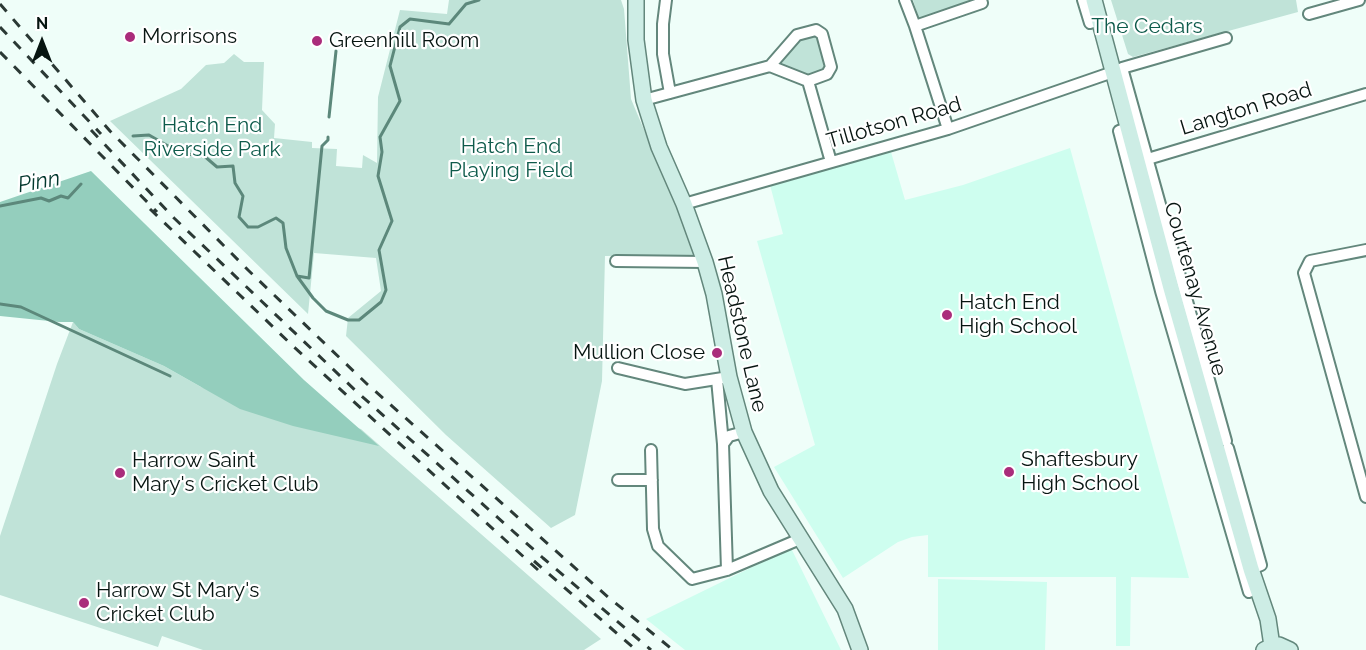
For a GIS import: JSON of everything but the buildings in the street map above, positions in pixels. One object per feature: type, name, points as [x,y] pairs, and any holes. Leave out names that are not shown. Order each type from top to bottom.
[{"type":"street","points":[[666,0],[663,54],[670,93]]},
{"type":"street","points":[[905,0],[948,129]]},
{"type":"street","points":[[915,26],[982,3],[981,0]]},
{"type":"street","name":"Courtenay Avenue","points":[[1083,0],[1090,23],[1098,20]]},
{"type":"street","name":"Courtenay Avenue","points":[[1094,0],[1098,20],[1118,70],[1219,440],[1247,570],[1268,619],[1268,648],[1279,645],[1290,650]]},
{"type":"street","points":[[1309,14],[1359,0]]},
{"type":"street","name":"Headstone Lane","points":[[634,3],[636,40],[644,100],[659,147],[684,204],[705,262],[714,294],[723,378],[771,491],[845,609],[860,650]]},
{"type":"street","points":[[644,100],[770,66],[797,35],[816,30],[822,34],[831,67],[827,74],[808,81],[770,66]]},
{"type":"street","name":"Tillotson Road","points":[[684,204],[948,129],[1118,70],[1226,38]]},
{"type":"street","name":"Courtenay Avenue","points":[[1118,70],[1124,130],[1166,290],[1227,464],[1249,592]]},
{"type":"street","points":[[808,81],[831,162]]},
{"type":"street","name":"Langton Road","points":[[1143,160],[1366,94]]},
{"type":"street","name":"Courtenay Avenue","points":[[1124,130],[1143,160],[1166,290]]},
{"type":"street","points":[[1366,250],[1310,261],[1304,273],[1366,497]]},
{"type":"street","points":[[616,261],[705,262]]},
{"type":"street","points":[[618,368],[685,384],[723,378],[727,570]]},
{"type":"street","points":[[723,444],[729,436],[744,432]]},
{"type":"street","points":[[651,450],[653,529],[658,546],[692,579],[727,570],[800,539]]},
{"type":"street","points":[[618,480],[652,480]]},
{"type":"shaded area","name":"Hatch End High School","points":[[1070,148],[1189,578],[1131,577],[1130,646],[1116,646],[1116,577],[928,577],[928,535],[898,542],[843,578],[774,467],[815,445],[757,241],[783,234],[770,185],[891,152],[905,200],[963,185]]},
{"type":"shaded area","points":[[91,171],[304,380],[379,446],[293,426],[240,409],[164,366],[79,329],[73,322],[0,316],[0,202]]},
{"type":"shaded area","points":[[791,548],[841,650],[685,650],[646,619]]},
{"type":"shaded area","points":[[938,579],[1047,582],[1045,650],[938,650]]},
{"type":"green space","name":"Hatch End Playing Field","points":[[449,0],[621,0],[624,9],[631,99],[697,255],[605,256],[602,381],[575,515],[551,528],[446,435],[346,336],[348,318],[381,291],[376,258],[314,253],[308,314],[110,121],[181,89],[206,65],[224,63],[234,54],[244,62],[264,62],[262,110],[275,124],[274,138],[312,142],[312,148],[337,149],[336,166],[362,168],[363,155],[377,163],[378,97],[400,10],[447,14]]},
{"type":"green space","points":[[913,0],[976,0],[919,19]]},
{"type":"green space","name":"The Cedars","points":[[1111,0],[1296,0],[1298,12],[1133,57],[1128,54]]},
{"type":"green space","points":[[815,35],[820,42],[826,63],[821,72],[810,75],[781,64],[795,43],[805,37]]},
{"type":"green space","points":[[73,322],[79,329],[164,366],[201,387],[361,429],[601,639],[584,650],[203,650],[162,636],[158,647],[0,595],[0,536]]},
{"type":"waterway","points":[[133,136],[149,135],[182,154],[203,155],[217,167],[233,166],[235,183],[243,196],[239,217],[248,227],[258,227],[276,218],[283,223],[286,248],[297,276],[313,298],[326,311],[348,320],[359,320],[381,302],[386,290],[379,250],[392,221],[378,176],[382,152],[380,137],[400,101],[390,66],[400,27],[410,19],[449,24],[466,4],[479,0]]},
{"type":"waterway","points":[[329,117],[336,51]]},
{"type":"waterway","points":[[297,276],[309,278],[322,146],[328,137]]},
{"type":"waterway","name":"Pinn","points":[[0,206],[41,198],[49,201],[61,196],[68,198],[81,184]]},
{"type":"waterway","points":[[0,304],[21,307],[170,376]]},
{"type":"railway","points":[[0,4],[110,131],[248,270],[367,384],[608,597],[673,650]]},
{"type":"railway","points":[[0,27],[101,134]]},
{"type":"railway","points":[[0,52],[157,212]]},
{"type":"railway","points":[[91,130],[174,218],[356,391],[543,558],[651,650]]},
{"type":"railway","points":[[150,209],[294,347],[538,570]]},
{"type":"railway","points":[[534,561],[636,650]]},
{"type":"place","name":"Morrisons","points":[[130,37]]},
{"type":"place","name":"Greenhill Room","points":[[317,41]]},
{"type":"place","name":"Hatch End High School","points":[[947,315]]},
{"type":"place","name":"Mullion Close","points":[[717,353]]},
{"type":"place","name":"Shaftesbury High School","points":[[1009,472]]},
{"type":"place","name":"Harrow Saint Mary's Cricket Club","points":[[120,473]]},
{"type":"place","name":"Harrow St Mary's Cricket Club","points":[[84,603]]},
{"type":"park label","name":"Hatch End Riverside Park","points":[[212,138]]}]
